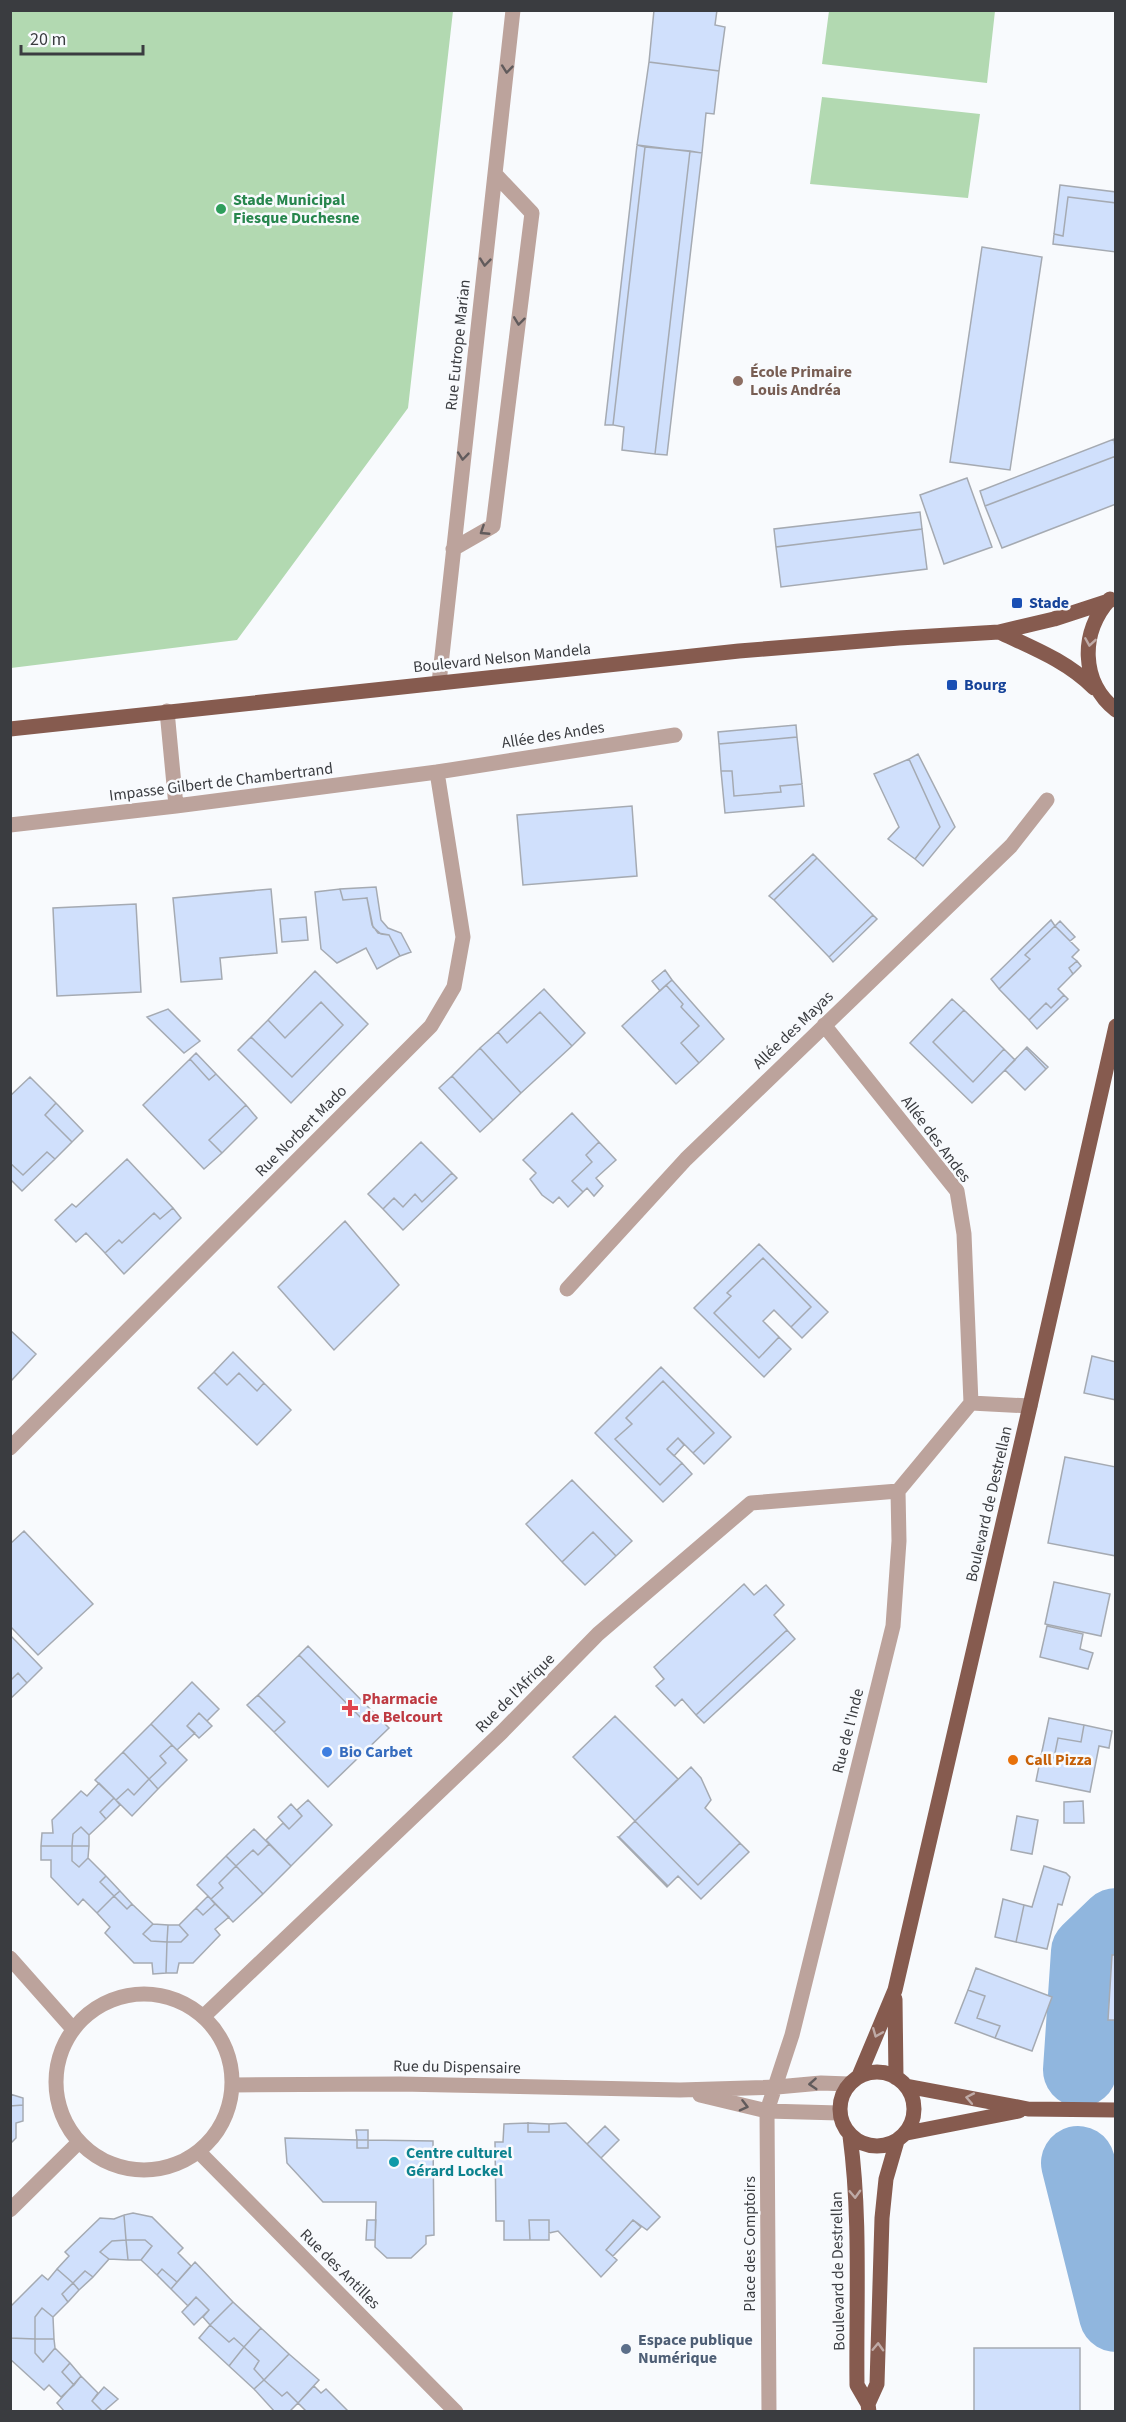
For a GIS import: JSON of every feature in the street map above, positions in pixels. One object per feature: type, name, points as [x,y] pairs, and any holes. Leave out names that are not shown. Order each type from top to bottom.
[{"type":"main road","name":"Boulevard Nelson Mandela","points":[[10,729],[750,650],[999,632],[1054,619],[1112,598]]},
{"type":"main road","points":[[1100,694],[1092,678],[1088,660],[1088,641],[1095,620],[1112,598]]},
{"type":"main road","name":"Boulevard Nelson Mandela","points":[[999,632],[1046,653],[1079,673],[1115,711]]},
{"type":"main road","name":"Boulevard de Destrellan","points":[[854,2080],[895,1990],[1116,1026]]},
{"type":"main road","name":"Boulevard de Destrellan","points":[[895,1990],[901,2082]]},
{"type":"main road","points":[[1028,2109],[902,2137],[885,2146],[860,2143],[850,2136],[839,2113],[843,2092],[854,2080],[871,2072],[884,2073],[901,2082],[1028,2109],[1116,2110]]},
{"type":"main road","points":[[901,2082],[914,2109],[912,2121],[902,2137]]},
{"type":"main road","name":"Boulevard de Destrellan","points":[[850,2136],[854,2165],[856,2219],[857,2385],[869,2408]]},
{"type":"main road","name":"Boulevard de Destrellan","points":[[869,2408],[877,2384],[882,2218],[886,2179],[902,2137]]},
{"type":"street","name":"Rue Eutrope Marian","points":[[439,683],[513,10]]},
{"type":"street","points":[[453,549],[493,526],[532,213],[495,174]]},
{"type":"street","points":[[167,711],[176,806]]},
{"type":"street","name":"Allée des Andes","points":[[437,772],[675,735]]},
{"type":"street","name":"Impasse Gilbert de Chambertrand","points":[[10,825],[437,772]]},
{"type":"street","name":"Rue Norbert Mado","points":[[10,1448],[431,1026],[454,987],[463,937],[437,772]]},
{"type":"street","name":"Allée des Mayas","points":[[567,1289],[686,1159],[1011,846],[1047,800]]},
{"type":"street","name":"Allée des Andes","points":[[824,1025],[957,1191],[964,1234],[971,1403]]},
{"type":"street","points":[[898,1491],[971,1403],[1030,1406]]},
{"type":"street","name":"Rue de l'Afrique","points":[[204,2016],[502,1732],[598,1634],[751,1503],[898,1491]]},
{"type":"street","name":"Rue de l'Inde","points":[[767,2111],[777,2087],[792,2035],[893,1626],[899,1540],[898,1491]]},
{"type":"street","points":[[10,1958],[73,2029]]},
{"type":"street","points":[[146,1994],[167,1997],[186,2004],[204,2016],[226,2047],[233,2085],[224,2122],[199,2152],[180,2163],[158,2169],[137,2170],[106,2161],[79,2142],[66,2126],[55,2086],[57,2066],[63,2047],[73,2029],[87,2013],[125,1995],[146,1994]]},
{"type":"street","name":"Rue du Dispensaire","points":[[233,2085],[400,2084],[680,2090],[777,2087],[854,2080]]},
{"type":"street","name":"Rue du Dispensaire","points":[[680,2090],[767,2111],[839,2113]]},
{"type":"street","name":"Place des Comptoirs","points":[[767,2111],[770,2412]]},
{"type":"street","points":[[10,2210],[79,2142]]},
{"type":"street","name":"Rue des Antilles","points":[[199,2152],[456,2412]]},
{"type":"green space","name":"Stade Municipal Fiesque Duchesne","points":[[10,11],[453,11],[408,408],[237,640],[11,668]]},
{"type":"green space","points":[[829,11],[995,11],[987,83],[822,64]]},
{"type":"green space","points":[[822,97],[980,114],[968,198],[810,184]]},
{"type":"building","points":[[654,10],[717,10],[715,25],[725,27],[719,71],[649,62]]},
{"type":"building","points":[[649,62],[719,71],[714,114],[706,113],[702,153],[637,145]]},
{"type":"building","points":[[637,145],[645,147],[613,425],[605,425]]},
{"type":"building","points":[[645,147],[690,151],[655,454],[622,450],[624,427],[613,425]]},
{"type":"building","points":[[690,151],[702,153],[667,455],[655,454]]},
{"type":"building","points":[[1060,185],[1116,192],[1116,203],[1068,197],[1063,236],[1054,234]]},
{"type":"building","points":[[1068,197],[1116,203],[1116,252],[1053,244],[1054,234],[1063,236]]},
{"type":"building","points":[[982,247],[1042,257],[1010,470],[950,462]]},
{"type":"building","points":[[1114,439],[1116,456],[985,506],[980,491]]},
{"type":"building","points":[[1116,456],[1116,504],[1002,548],[985,506]]},
{"type":"building","points":[[967,478],[992,547],[944,564],[920,495]]},
{"type":"building","points":[[920,512],[922,529],[776,547],[774,529]]},
{"type":"building","points":[[922,529],[927,569],[781,587],[776,547]]},
{"type":"building","points":[[796,725],[797,737],[719,744],[718,732]]},
{"type":"building","points":[[797,737],[802,784],[780,786],[781,792],[734,796],[732,771],[721,771],[719,744]]},
{"type":"building","points":[[918,754],[955,827],[923,866],[915,859],[940,827],[909,759]]},
{"type":"building","points":[[909,759],[940,827],[915,859],[888,839],[899,827],[874,774]]},
{"type":"building","points":[[721,771],[732,771],[734,796],[781,792],[780,786],[802,784],[804,806],[725,813]]},
{"type":"building","points":[[632,806],[637,876],[523,885],[517,815]]},
{"type":"building","points":[[813,854],[817,858],[774,900],[769,896]]},
{"type":"building","points":[[817,858],[873,915],[829,957],[774,900]]},
{"type":"building","points":[[376,887],[381,920],[388,928],[401,933],[411,952],[400,956],[389,935],[381,934],[373,927],[367,898],[343,900],[340,889]]},
{"type":"building","points":[[271,889],[277,953],[220,958],[222,979],[181,982],[173,898]]},
{"type":"building","points":[[340,889],[343,900],[367,898],[372,925],[378,933],[389,935],[400,956],[377,969],[366,948],[337,963],[321,949],[315,892]]},
{"type":"building","points":[[136,904],[141,992],[57,996],[53,908]]},
{"type":"building","points":[[873,915],[877,919],[833,962],[829,957]]},
{"type":"building","points":[[306,917],[308,940],[282,942],[280,919]]},
{"type":"building","points":[[1051,920],[1055,926],[1025,955],[1030,959],[999,989],[991,979]]},
{"type":"building","points":[[1060,921],[1075,937],[1070,941],[1055,926]]},
{"type":"building","points":[[1055,926],[1079,950],[1072,957],[1077,961],[1069,968],[1073,974],[1058,989],[1064,995],[1051,1008],[1046,1003],[1029,1020],[999,989],[1030,959],[1025,955]]},
{"type":"building","points":[[1077,961],[1081,966],[1073,974],[1069,968]]},
{"type":"building","points":[[665,970],[672,980],[660,991],[652,981]]},
{"type":"building","points":[[315,971],[368,1024],[291,1103],[238,1050],[251,1037],[292,1077],[343,1025],[321,1002],[285,1038],[268,1020]]},
{"type":"building","points":[[672,980],[724,1039],[699,1063],[681,1043],[699,1026],[681,1007],[683,1004],[666,985]]},
{"type":"building","points":[[666,985],[683,1004],[681,1007],[699,1026],[681,1043],[699,1063],[676,1084],[622,1026]]},
{"type":"building","points":[[544,989],[585,1033],[572,1046],[540,1012],[507,1043],[498,1032]]},
{"type":"building","points":[[1064,995],[1068,999],[1037,1029],[1029,1020],[1046,1003],[1051,1008]]},
{"type":"building","points":[[952,999],[964,1010],[933,1042],[973,1082],[1004,1049],[1015,1060],[972,1103],[910,1043]]},
{"type":"building","points":[[321,1002],[343,1025],[292,1077],[251,1037],[268,1020],[285,1038]]},
{"type":"building","points":[[168,1009],[200,1041],[184,1053],[147,1017]]},
{"type":"building","points":[[964,1010],[1004,1049],[973,1082],[933,1042]]},
{"type":"building","points":[[540,1012],[572,1046],[521,1093],[480,1048],[498,1032],[507,1043]]},
{"type":"building","points":[[480,1048],[521,1093],[493,1120],[452,1076]]},
{"type":"building","points":[[1026,1048],[1048,1067],[1046,1069]]},
{"type":"building","points":[[1026,1048],[1046,1069],[1025,1090],[1005,1070]]},
{"type":"building","points":[[196,1053],[216,1074],[209,1080],[190,1059]]},
{"type":"building","points":[[190,1059],[209,1080],[216,1074],[246,1105],[209,1140],[222,1153],[204,1169],[143,1105]]},
{"type":"building","points":[[452,1076],[493,1120],[480,1132],[439,1088]]},
{"type":"building","points":[[30,1077],[56,1103],[45,1115],[72,1142],[55,1159],[47,1152],[23,1175],[10,1163],[10,1096]]},
{"type":"building","points":[[56,1103],[83,1131],[72,1142],[45,1115]]},
{"type":"building","points":[[246,1105],[257,1118],[222,1153],[209,1140]]},
{"type":"building","points":[[572,1113],[599,1142],[586,1155],[592,1162],[572,1181],[583,1192],[568,1207],[559,1197],[553,1203],[542,1195],[530,1179],[536,1173],[523,1160]]},
{"type":"building","points":[[421,1142],[452,1173],[422,1202],[415,1194],[403,1207],[394,1198],[383,1209],[368,1194]]},
{"type":"building","points":[[599,1142],[616,1160],[596,1178],[603,1186],[594,1196],[587,1188],[583,1192],[572,1181],[592,1162],[586,1155]]},
{"type":"building","points":[[47,1152],[55,1159],[22,1191],[10,1179],[10,1163],[23,1175]]},
{"type":"building","points":[[127,1159],[173,1208],[160,1219],[154,1213],[122,1243],[119,1240],[105,1253],[86,1233],[76,1242],[55,1220],[72,1204],[76,1207]]},
{"type":"building","points":[[452,1173],[457,1178],[403,1230],[383,1209],[394,1198],[403,1207],[415,1194],[422,1202]]},
{"type":"building","points":[[173,1208],[181,1218],[124,1274],[105,1253],[119,1240],[122,1243],[154,1213],[160,1219]]},
{"type":"building","points":[[345,1221],[399,1285],[334,1350],[278,1287]]},
{"type":"building","points":[[759,1244],[828,1312],[802,1338],[791,1327],[811,1307],[763,1258],[727,1293],[731,1296],[714,1313],[759,1358],[779,1337],[791,1349],[764,1377],[694,1308]]},
{"type":"building","points":[[763,1258],[811,1307],[791,1327],[774,1310],[763,1321],[779,1337],[759,1358],[714,1313],[731,1296],[727,1293]]},
{"type":"building","points":[[10,1330],[36,1354],[10,1382]]},
{"type":"building","points":[[233,1352],[264,1383],[257,1391],[239,1373],[227,1385],[214,1372]]},
{"type":"building","points":[[1092,1356],[1116,1362],[1116,1400],[1084,1393]]},
{"type":"building","points":[[661,1367],[731,1437],[704,1464],[693,1453],[714,1433],[663,1381],[626,1418],[632,1424],[615,1439],[660,1485],[682,1463],[692,1474],[663,1502],[595,1433]]},
{"type":"building","points":[[214,1372],[227,1385],[239,1373],[257,1391],[264,1383],[291,1410],[257,1445],[198,1388]]},
{"type":"building","points":[[663,1381],[714,1433],[693,1453],[678,1438],[667,1449],[682,1463],[660,1485],[615,1439],[632,1424],[626,1418]]},
{"type":"building","points":[[678,1438],[684,1445],[674,1456],[667,1449]]},
{"type":"building","points":[[1065,1457],[1116,1467],[1116,1556],[1048,1543]]},
{"type":"building","points":[[572,1480],[632,1541],[616,1556],[593,1532],[562,1562],[526,1524]]},
{"type":"building","points":[[24,1531],[93,1604],[38,1655],[10,1626],[10,1544]]},
{"type":"building","points":[[593,1532],[616,1556],[585,1585],[562,1562]]},
{"type":"building","points":[[1054,1582],[1110,1594],[1101,1636],[1045,1624]]},
{"type":"building","points":[[744,1584],[754,1595],[766,1585],[784,1605],[774,1615],[787,1630],[696,1715],[682,1699],[675,1706],[656,1686],[664,1679],[654,1667]]},
{"type":"building","points":[[1047,1626],[1083,1634],[1080,1649],[1093,1653],[1088,1669],[1040,1657]]},
{"type":"building","points":[[787,1630],[795,1639],[704,1723],[696,1715]]},
{"type":"building","points":[[10,1635],[42,1668],[27,1683],[18,1673],[10,1681]]},
{"type":"building","points":[[308,1646],[375,1714],[366,1723],[299,1655]]},
{"type":"building","points":[[299,1655],[366,1723],[375,1714],[389,1728],[328,1787],[274,1732],[285,1722],[258,1695]]},
{"type":"building","points":[[18,1673],[27,1683],[10,1699],[10,1681]]},
{"type":"building","points":[[192,1682],[219,1709],[207,1721],[199,1713],[187,1726],[195,1733],[177,1750],[151,1724]]},
{"type":"building","points":[[258,1695],[285,1722],[274,1732],[247,1705]]},
{"type":"building","points":[[199,1713],[212,1726],[199,1738],[187,1726]]},
{"type":"building","points":[[615,1716],[678,1779],[635,1821],[573,1757]]},
{"type":"building","points":[[1049,1718],[1084,1725],[1081,1742],[1058,1738],[1054,1758],[1041,1756]]},
{"type":"building","points":[[151,1724],[172,1745],[160,1756],[166,1763],[149,1779],[123,1752]]},
{"type":"building","points":[[1084,1725],[1112,1731],[1109,1748],[1099,1746],[1090,1792],[1036,1781],[1041,1756],[1054,1758],[1058,1738],[1081,1742]]},
{"type":"building","points":[[172,1745],[187,1760],[158,1789],[149,1779],[166,1763],[160,1756]]},
{"type":"building","points":[[123,1752],[149,1779],[134,1795],[128,1789],[116,1800],[95,1780]]},
{"type":"building","points":[[691,1767],[701,1778],[711,1800],[705,1808],[740,1843],[698,1885],[635,1821]]},
{"type":"building","points":[[149,1779],[158,1789],[132,1816],[116,1800],[128,1789],[134,1795]]},
{"type":"building","points":[[99,1783],[114,1798],[100,1812],[106,1819],[89,1835],[81,1827],[73,1834],[72,1846],[41,1846],[42,1833],[53,1833],[52,1820],[81,1791],[87,1796]]},
{"type":"building","points":[[114,1798],[120,1805],[106,1819],[100,1812]]},
{"type":"building","points":[[308,1800],[332,1825],[291,1866],[266,1840],[283,1823],[289,1829],[302,1816],[297,1810]]},
{"type":"building","points":[[1083,1801],[1084,1823],[1064,1823],[1064,1802]]},
{"type":"building","points":[[291,1804],[302,1816],[289,1829],[278,1817]]},
{"type":"building","points":[[1017,1816],[1038,1820],[1032,1854],[1011,1850]]},
{"type":"building","points":[[635,1821],[698,1885],[740,1843],[749,1852],[701,1899],[678,1876],[668,1886],[619,1837]]},
{"type":"building","points":[[81,1827],[89,1835],[89,1846],[72,1846],[73,1834]]},
{"type":"building","points":[[254,1829],[269,1844],[258,1855],[253,1850],[236,1866],[226,1856]]},
{"type":"building","points":[[618,1837],[668,1886],[667,1887]]},
{"type":"building","points":[[269,1844],[291,1866],[263,1894],[236,1866],[253,1850],[258,1855]]},
{"type":"building","points":[[41,1846],[72,1846],[72,1861],[79,1867],[88,1858],[106,1876],[100,1882],[114,1896],[97,1913],[83,1899],[78,1905],[51,1877],[51,1860],[41,1860]]},
{"type":"building","points":[[72,1846],[89,1846],[88,1858],[79,1867],[72,1861]]},
{"type":"building","points":[[226,1856],[236,1866],[219,1883],[223,1888],[211,1899],[197,1885]]},
{"type":"building","points":[[236,1866],[263,1894],[233,1922],[211,1899],[223,1888],[219,1883]]},
{"type":"building","points":[[1044,1866],[1066,1873],[1070,1877],[1062,1905],[1058,1904],[1047,1949],[1016,1942],[1024,1905],[1032,1907]]},
{"type":"building","points":[[106,1876],[120,1891],[114,1896],[100,1882]]},
{"type":"building","points":[[120,1891],[132,1904],[127,1909],[114,1896]]},
{"type":"building","points":[[114,1896],[127,1909],[132,1904],[153,1924],[143,1934],[151,1941],[167,1942],[166,1973],[153,1974],[152,1963],[134,1963],[105,1933],[110,1927],[97,1913]]},
{"type":"building","points":[[208,1896],[215,1904],[203,1915],[196,1908]]},
{"type":"building","points":[[1003,1899],[1024,1905],[1016,1942],[995,1937]]},
{"type":"building","points":[[215,1904],[229,1917],[215,1929],[220,1935],[193,1963],[179,1963],[177,1973],[166,1973],[167,1942],[181,1942],[188,1935],[179,1925],[196,1908],[203,1915]]},
{"type":"building","points":[[153,1924],[168,1925],[167,1942],[151,1941],[143,1934]]},
{"type":"building","points":[[168,1925],[179,1925],[188,1935],[181,1942],[167,1942]]},
{"type":"building","points":[[1112,1955],[1116,1955],[1116,2020],[1108,2020]]},
{"type":"building","points":[[976,1968],[1052,1997],[1032,2051],[995,2038],[1000,2026],[977,2018],[985,1996],[968,1990]]},
{"type":"building","points":[[968,1990],[985,1996],[977,2018],[1000,2026],[995,2038],[955,2023]]},
{"type":"building","points":[[10,2094],[23,2098],[23,2105],[10,2106]]},
{"type":"building","points":[[23,2105],[23,2121],[16,2123],[16,2138],[10,2144],[10,2106]]},
{"type":"building","points":[[528,2123],[528,2132],[549,2132],[549,2124],[566,2123],[660,2217],[647,2230],[633,2220],[606,2250],[617,2260],[601,2277],[558,2231],[549,2233],[549,2220],[529,2220],[530,2240],[504,2240],[504,2221],[496,2221],[495,2142],[503,2142],[504,2124]]},
{"type":"building","points":[[528,2123],[549,2124],[549,2132],[528,2132]]},
{"type":"building","points":[[605,2126],[619,2140],[601,2158],[587,2144]]},
{"type":"building","points":[[356,2130],[368,2130],[368,2140],[357,2140]]},
{"type":"building","points":[[285,2138],[357,2140],[357,2148],[368,2148],[368,2140],[433,2141],[434,2235],[426,2236],[426,2244],[411,2258],[387,2258],[375,2247],[376,2202],[323,2202],[287,2163]]},
{"type":"building","points":[[357,2140],[368,2140],[368,2148],[357,2148]]},
{"type":"building","points":[[133,2213],[152,2217],[183,2248],[178,2253],[191,2266],[177,2282],[162,2269],[157,2275],[141,2260],[152,2246],[145,2240],[126,2240],[124,2215]]},
{"type":"building","points":[[124,2215],[126,2240],[112,2241],[100,2252],[109,2259],[93,2277],[85,2271],[73,2283],[57,2269],[69,2256],[65,2252],[100,2218],[114,2219]]},
{"type":"building","points":[[367,2220],[376,2220],[375,2240],[366,2240]]},
{"type":"building","points":[[529,2220],[549,2220],[549,2240],[530,2240]]},
{"type":"building","points":[[633,2220],[641,2227],[613,2256],[606,2250]]},
{"type":"building","points":[[126,2240],[145,2240],[152,2246],[141,2260],[128,2260]]},
{"type":"building","points":[[126,2240],[128,2260],[109,2259],[100,2252],[112,2241]]},
{"type":"building","points":[[195,2262],[233,2302],[210,2325],[203,2317],[209,2310],[196,2297],[188,2306],[171,2289]]},
{"type":"building","points":[[57,2269],[73,2283],[62,2294],[68,2302],[53,2317],[42,2308],[35,2317],[35,2339],[10,2338],[11,2306],[42,2275],[48,2280]]},
{"type":"building","points":[[162,2269],[177,2282],[171,2289],[157,2275]]},
{"type":"building","points":[[85,2271],[93,2277],[79,2290],[73,2283]]},
{"type":"building","points":[[73,2283],[79,2290],[68,2302],[62,2294]]},
{"type":"building","points":[[196,2297],[209,2310],[194,2325],[182,2312]]},
{"type":"building","points":[[233,2302],[261,2328],[244,2347],[234,2338],[229,2342],[210,2325]]},
{"type":"building","points":[[42,2308],[53,2317],[54,2339],[35,2339],[35,2317]]},
{"type":"building","points":[[210,2325],[229,2342],[234,2338],[244,2347],[229,2366],[199,2338]]},
{"type":"building","points":[[261,2328],[289,2354],[264,2380],[254,2369],[259,2361],[244,2347]]},
{"type":"building","points":[[10,2338],[35,2339],[35,2353],[43,2362],[55,2348],[70,2363],[62,2372],[74,2385],[61,2397],[49,2385],[44,2390],[10,2359]]},
{"type":"building","points":[[35,2339],[54,2339],[55,2348],[43,2362],[35,2353]]},
{"type":"building","points":[[244,2347],[259,2361],[254,2369],[264,2380],[254,2389],[229,2366]]},
{"type":"building","points":[[974,2348],[1080,2348],[1080,2412],[974,2412]]},
{"type":"building","points":[[289,2354],[319,2380],[298,2403],[287,2392],[282,2396],[264,2380]]},
{"type":"building","points":[[70,2363],[81,2376],[74,2385],[62,2372]]},
{"type":"building","points":[[81,2376],[98,2393],[92,2401],[103,2412],[65,2412],[57,2403]]},
{"type":"building","points":[[264,2380],[282,2396],[287,2392],[298,2403],[289,2412],[275,2412],[254,2389]]},
{"type":"building","points":[[314,2386],[321,2393],[326,2389],[349,2412],[303,2412],[305,2410],[298,2403]]},
{"type":"building","points":[[104,2387],[118,2399],[103,2412],[92,2401]]},
{"type":"waterway","points":[[1080,2070],[1088,1952],[1116,1925]]},
{"type":"waterway","points":[[1078,2163],[1116,2315]]},
{"type":"place","name":"Stade Municipal Fiesque Duchesne","points":[[221,209]]},
{"type":"place","name":"École Primaire Louis Andréa","points":[[738,381]]},
{"type":"place","name":"Stade","points":[[1017,603]]},
{"type":"place","name":"Bourg","points":[[952,685]]},
{"type":"place","name":"Pharmacie de Belcourt","points":[[350,1708]]},
{"type":"place","name":"Bio Carbet","points":[[327,1752]]},
{"type":"place","name":"Call Pizza","points":[[1013,1760]]},
{"type":"place","name":"Centre culturel Gérard Lockel","points":[[394,2162]]},
{"type":"place","name":"Espace publique Numérique","points":[[626,2349]]}]
